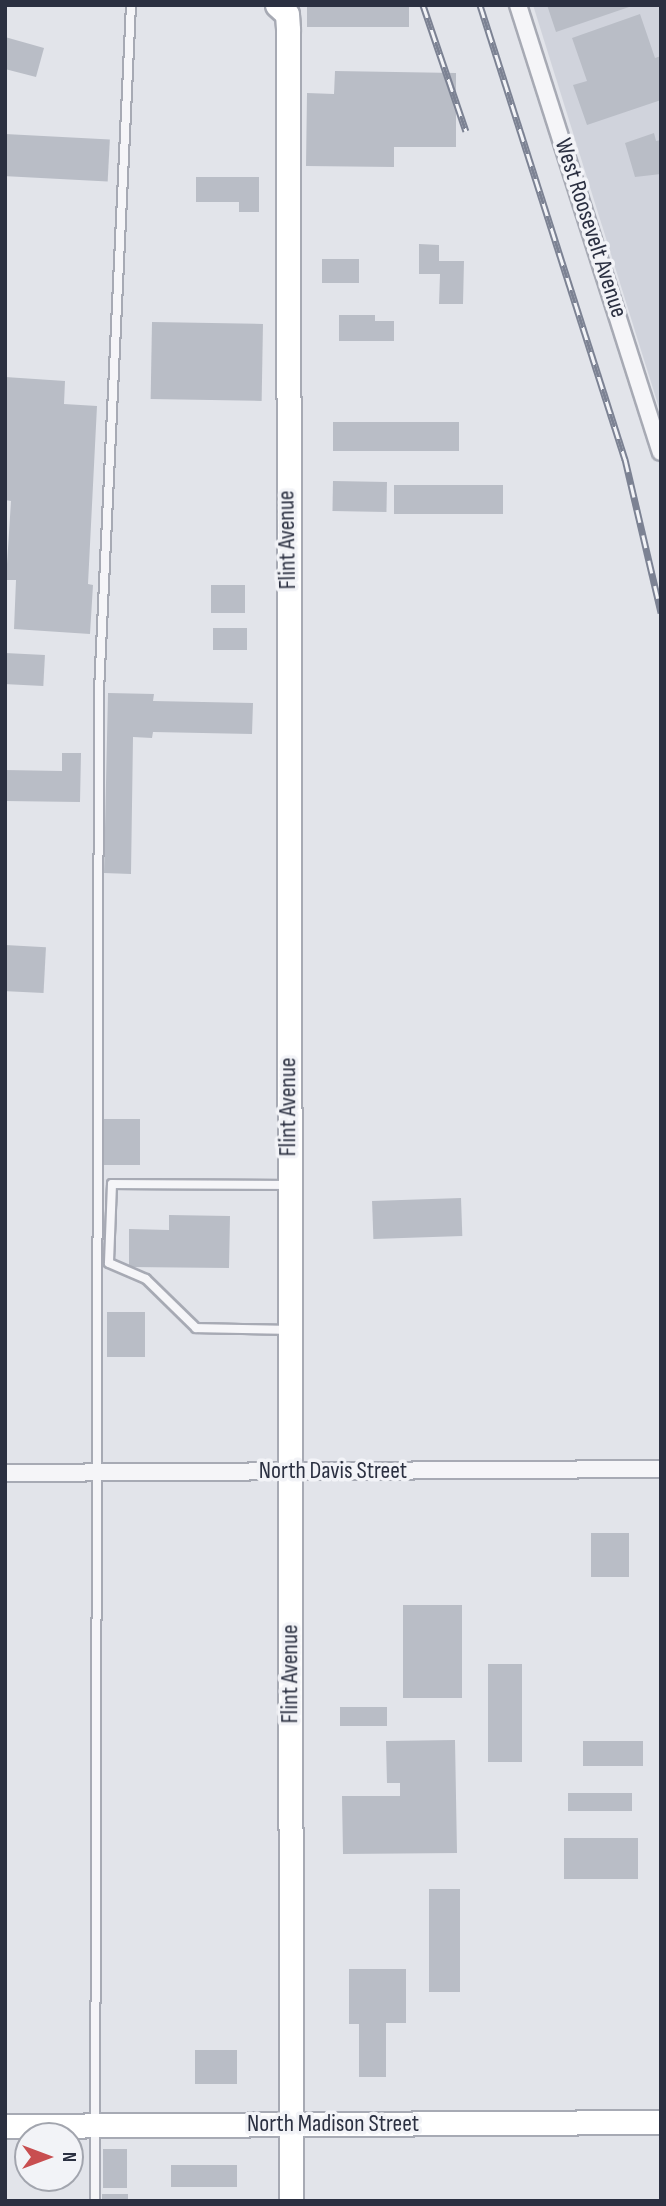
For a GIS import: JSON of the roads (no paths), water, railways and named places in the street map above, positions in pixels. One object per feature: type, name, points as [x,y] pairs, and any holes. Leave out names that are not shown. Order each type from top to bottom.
[{"type":"street","name":"West Roosevelt Avenue","points":[[518,5],[661,452]]},
{"type":"street","name":"Flint Avenue","points":[[282,10],[290,1330],[291,2201]]},
{"type":"street","name":"North Davis Street","points":[[5,1473],[661,1469]]},
{"type":"street","name":"North Madison Street","points":[[5,2126],[661,2123]]},
{"type":"lane","points":[[95,2201],[100,1472],[95,1097],[99,691],[131,5]]},
{"type":"lane","points":[[289,1185],[111,1184],[110,1263],[146,1279],[195,1328],[290,1330]]},
{"type":"railway","points":[[423,5],[466,131]]},
{"type":"railway","points":[[480,5],[625,459],[661,613]]}]
